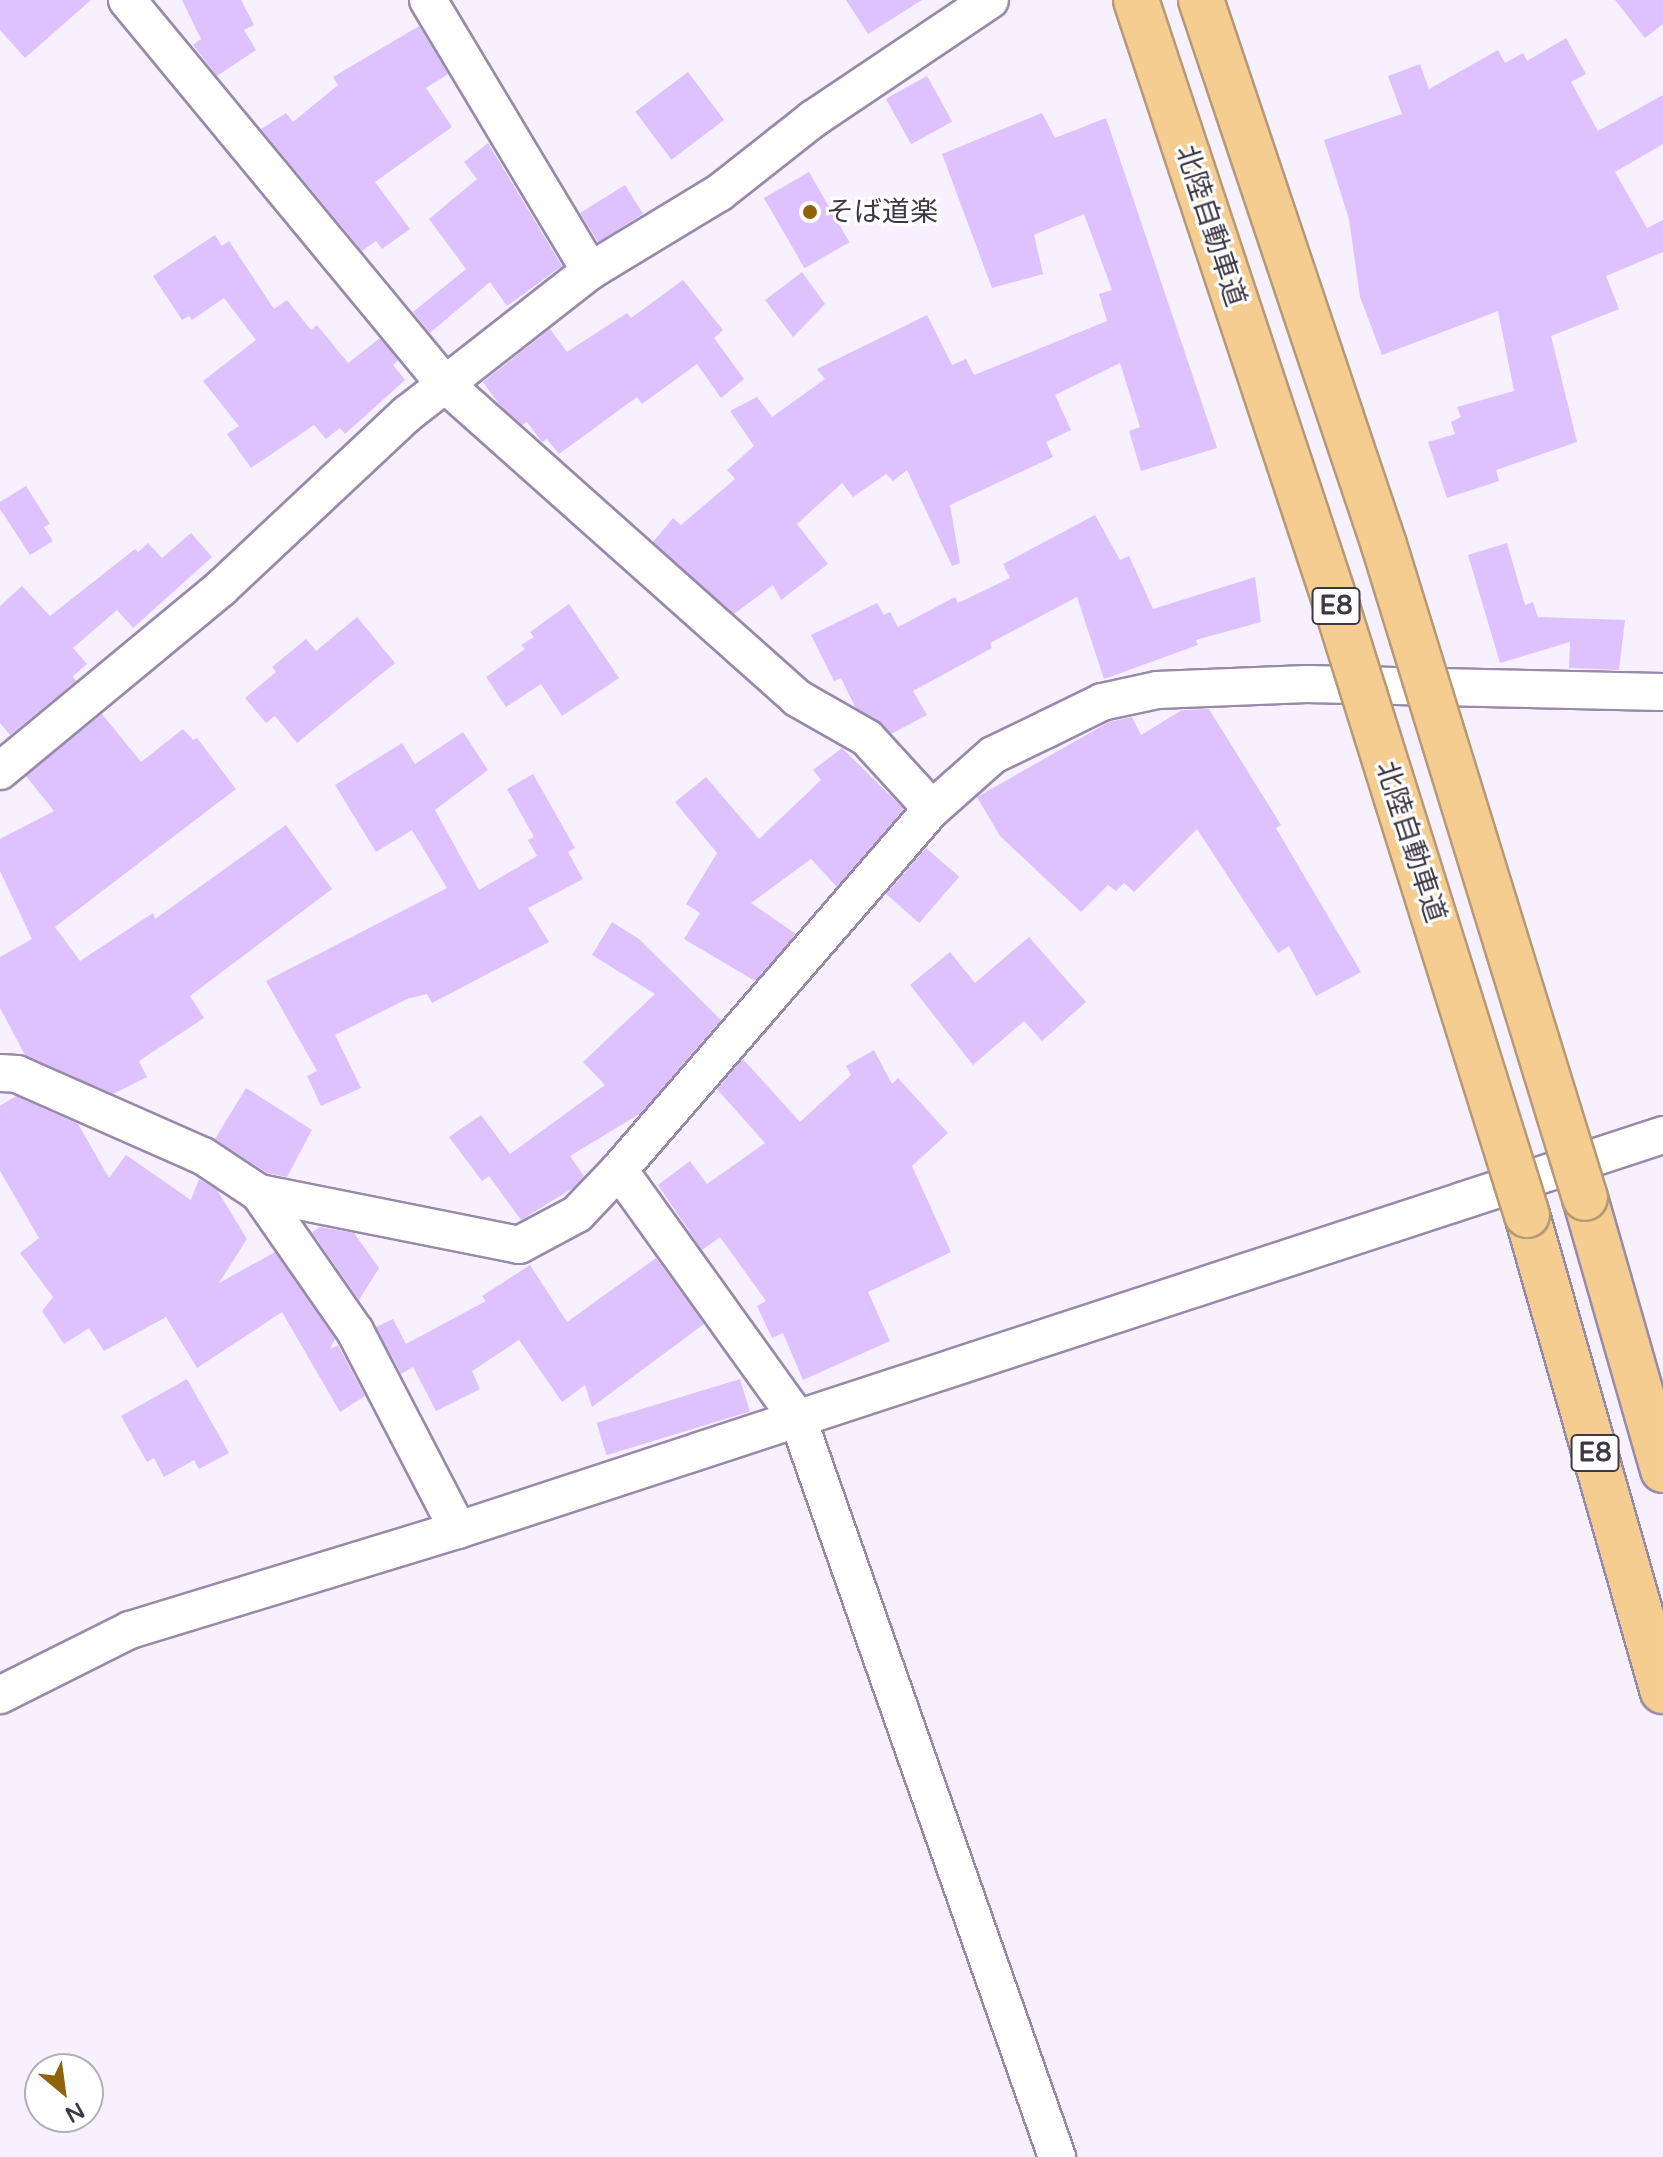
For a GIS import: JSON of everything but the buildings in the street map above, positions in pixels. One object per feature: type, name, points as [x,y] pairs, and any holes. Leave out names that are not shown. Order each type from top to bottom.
[{"type":"highway","name":"北陸自動車道","points":[[1136,0],[1337,607],[1527,1215],[1663,1691]]},
{"type":"highway","name":"E8","points":[[1201,0],[1384,545],[1585,1198],[1663,1470]]},
{"type":"street","points":[[127,0],[446,385],[797,698],[867,738],[932,809]]},
{"type":"street","points":[[428,0],[590,271]]},
{"type":"street","points":[[0,771],[221,588],[407,414],[590,271],[719,193],[813,119],[990,0]]},
{"type":"street","points":[[259,1193],[519,1245],[577,1214],[619,1170],[932,809],[993,755],[1102,702],[1157,690],[1307,684],[1663,692]]},
{"type":"street","points":[[0,1073],[17,1074],[203,1156],[259,1193],[355,1331],[458,1530]]},
{"type":"street","points":[[0,1695],[130,1630],[458,1530],[1663,1135]]},
{"type":"street","points":[[619,1170],[798,1419],[1057,2157]]},
{"type":"place","name":"そば道楽","points":[[810,212]]}]
